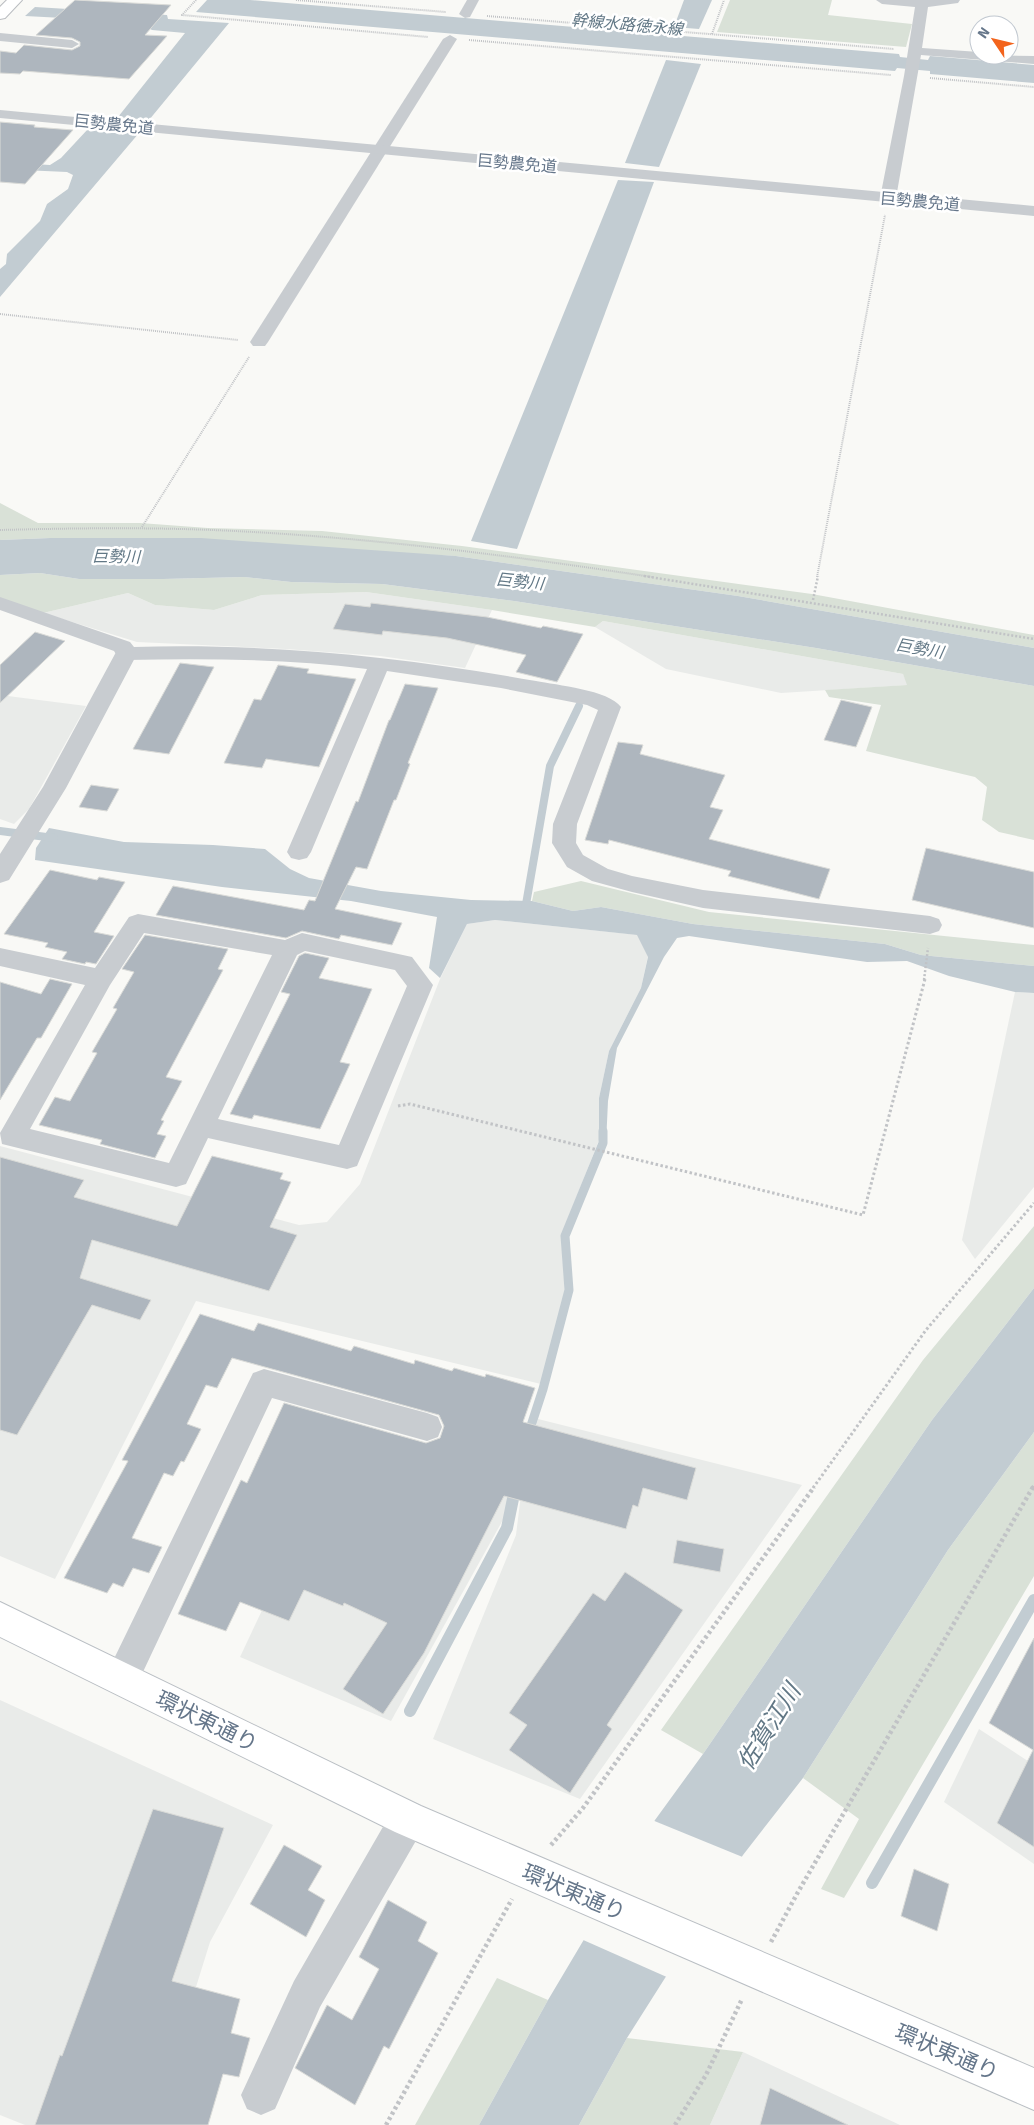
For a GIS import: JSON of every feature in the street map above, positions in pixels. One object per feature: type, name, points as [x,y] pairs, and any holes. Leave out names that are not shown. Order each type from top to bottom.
[{"type":"main road","points":[[0,15],[15,0]]},
{"type":"main road","name":"環状東通り","points":[[0,1619],[408,1819],[1034,2089]]},
{"type":"main road","name":"環状東通り","points":[[0,1632],[122,1679]]},
{"type":"street","points":[[465,14],[473,0]]},
{"type":"street","points":[[882,0],[922,4],[940,4],[954,0]]},
{"type":"street","points":[[888,198],[922,4]]},
{"type":"street","points":[[0,37],[72,44]]},
{"type":"street","points":[[259,342],[450,39]]},
{"type":"street","points":[[913,64],[1034,60]]},
{"type":"street","name":"巨勢農免道","points":[[0,114],[1034,211]]},
{"type":"street","points":[[0,603],[123,647],[126,654]]},
{"type":"street","points":[[126,654],[219,651],[380,663],[521,684],[593,698],[610,707],[565,824],[564,843],[575,861],[600,875],[632,884],[703,899],[930,925]]},
{"type":"street","points":[[0,874],[32,825],[126,654]]},
{"type":"street","points":[[298,852],[380,663]]},
{"type":"street","points":[[202,1126],[348,1158],[420,985],[403,963],[302,942],[288,948],[138,923],[101,979],[12,1136],[176,1176],[288,948]]},
{"type":"street","points":[[0,958],[101,979]]},
{"type":"street","points":[[122,1679],[264,1382],[427,1427]]},
{"type":"street","points":[[261,2095],[307,1994],[408,1819]]},
{"type":"path","points":[[196,0],[182,15],[450,39],[913,64]]},
{"type":"path","points":[[296,0],[712,34],[913,64],[1034,87]]},
{"type":"path","points":[[712,34],[724,0]]},
{"type":"path","points":[[813,600],[888,198]]},
{"type":"path","points":[[0,314],[259,342],[142,527]]},
{"type":"path","points":[[0,530],[142,527],[324,536],[462,550],[813,600],[1034,639]]},
{"type":"path","points":[[369,1107],[384,1109],[410,1104],[863,1216],[924,985],[927,951]]},
{"type":"path","points":[[386,2125],[528,1872],[583,1808],[926,1330],[1034,1203]]},
{"type":"path","points":[[675,2125],[706,2074],[757,1969],[808,1875],[1034,1486]]},
{"type":"shaded area","points":[[730,0],[832,0],[828,15],[912,24],[906,47],[717,32]]},
{"type":"shaded area","points":[[0,503],[38,523],[140,523],[208,528],[322,531],[462,546],[812,594],[1034,635],[1034,648],[738,596],[456,556],[50,538],[0,540]]},
{"type":"shaded area","points":[[40,573],[79,579],[244,577],[291,582],[382,584],[514,601],[816,648],[1034,686],[1034,840],[999,832],[982,820],[987,787],[975,777],[866,751],[881,705],[829,697],[825,690],[907,685],[903,674],[603,621],[595,627],[366,592],[262,595],[214,610],[155,605],[128,593],[43,613],[0,599],[0,575]]},
{"type":"shaded area","points":[[366,592],[492,610],[465,668],[380,656],[286,649],[137,642],[43,613],[128,593],[155,605],[214,610],[262,595]]},
{"type":"shaded area","points":[[603,621],[903,674],[908,685],[781,693],[666,669],[595,627]]},
{"type":"shaded area","points":[[0,695],[86,706],[29,809],[14,824],[0,819]]},
{"type":"shaded area","points":[[581,881],[709,912],[1034,945],[1034,966],[921,955],[885,944],[693,924],[601,907],[573,911],[532,901],[534,892]]},
{"type":"shaded area","points":[[495,920],[638,935],[648,956],[641,988],[609,1051],[599,1098],[599,1140],[561,1236],[565,1291],[541,1384],[196,1301],[55,1579],[0,1556],[0,1146],[299,1225],[327,1222],[360,1184],[440,979],[467,924]]},
{"type":"shaded area","points":[[1015,992],[1034,993],[1034,1187],[975,1259],[962,1240]]},
{"type":"shaded area","points":[[1034,1226],[1034,1288],[932,1420],[703,1754],[661,1730],[923,1360]]},
{"type":"shaded area","points":[[538,1419],[802,1485],[580,1799],[433,1739],[516,1535],[525,1462]]},
{"type":"shaded area","points":[[1034,1432],[1034,1576],[844,1898],[821,1889],[859,1819],[803,1778],[948,1550]]},
{"type":"shaded area","points":[[518,1459],[504,1518],[391,1721],[240,1657],[308,1513]]},
{"type":"shaded area","points":[[0,1700],[273,1825],[210,1942],[153,2125],[25,2125],[0,2115]]},
{"type":"shaded area","points":[[979,1729],[1034,1765],[1034,1864],[944,1802]]},
{"type":"shaded area","points":[[497,1978],[548,2000],[479,2125],[415,2125]]},
{"type":"shaded area","points":[[627,2038],[743,2052],[710,2125],[579,2125]]},
{"type":"shaded area","points":[[743,2052],[900,2125],[710,2125]]},
{"type":"water","points":[[207,0],[250,0],[899,54],[900,57],[928,60],[930,56],[969,59],[969,65],[1034,65],[1034,83],[930,74],[930,71],[897,68],[895,71],[196,12]]},
{"type":"water","points":[[684,0],[712,0],[699,29],[674,27]]},
{"type":"water","points":[[35,7],[167,15],[168,19],[229,23],[149,120],[118,117],[185,33],[152,30],[145,26],[82,19],[25,16]]},
{"type":"water","points":[[666,60],[701,64],[659,167],[625,163]]},
{"type":"water","points":[[88,129],[139,133],[0,297],[0,269],[6,264],[7,254],[40,221],[47,204],[68,189],[73,175],[67,172],[0,169],[0,162],[50,165],[61,158]]},
{"type":"water","points":[[618,180],[654,182],[517,549],[471,541]]},
{"type":"water","name":"巨勢川","points":[[50,538],[201,538],[456,556],[738,596],[1034,648],[1034,686],[816,648],[514,601],[382,584],[291,582],[244,577],[79,579],[40,573],[0,575],[0,540]]},
{"type":"water","points":[[49,828],[124,842],[265,849],[290,869],[309,878],[381,891],[471,900],[532,901],[573,911],[601,907],[693,924],[885,944],[921,955],[1034,966],[1034,993],[1015,992],[949,976],[907,961],[867,962],[689,936],[677,938],[664,957],[617,1048],[608,1101],[606,1144],[599,1140],[599,1098],[609,1051],[641,988],[648,957],[637,935],[495,920],[467,924],[440,978],[429,968],[437,917],[351,901],[222,887],[35,860],[36,848]]},
{"type":"water","name":"佐賀江川","points":[[1034,1288],[1034,1432],[948,1550],[803,1778],[743,1855],[627,2038],[579,2125],[479,2125],[548,2000],[655,1820],[703,1754],[932,1420]]},
{"type":"pier","points":[[652,1820],[745,1858],[669,1978],[581,1939]]},
{"type":"building","points":[[75,0],[171,5],[145,35],[167,36],[129,79],[23,71],[20,74],[0,73],[0,51],[16,53],[24,45],[72,50],[80,46],[80,42],[72,38],[36,35]]},
{"type":"building","points":[[0,122],[73,130],[25,184],[0,182]]},
{"type":"building","points":[[371,603],[487,617],[583,634],[557,682],[516,672],[526,655],[447,638],[383,631],[382,635],[333,629],[345,604],[370,607]]},
{"type":"building","points":[[35,632],[65,641],[0,703],[0,665]]},
{"type":"building","points":[[180,663],[214,667],[169,754],[133,749]]},
{"type":"building","points":[[278,665],[309,669],[307,673],[356,679],[319,767],[266,759],[262,768],[224,763],[254,699],[261,700]]},
{"type":"building","points":[[405,684],[438,688],[408,763],[410,764],[396,800],[394,800],[367,869],[356,867],[335,909],[402,923],[392,945],[341,935],[339,939],[302,931],[286,938],[156,915],[173,886],[304,910],[309,900],[315,901],[356,801],[358,802],[389,720]]},
{"type":"building","points":[[841,700],[872,707],[856,747],[824,740]]},
{"type":"building","points":[[618,742],[643,745],[640,754],[725,775],[710,807],[723,810],[709,839],[830,869],[819,899],[728,876],[731,871],[609,840],[608,844],[585,840]]},
{"type":"building","points":[[91,785],[119,789],[107,811],[79,807]]},
{"type":"building","points":[[926,848],[1034,872],[1034,928],[912,900]]},
{"type":"building","points":[[50,870],[97,880],[99,877],[125,882],[94,932],[114,936],[96,964],[86,962],[85,964],[62,959],[67,952],[45,947],[48,943],[4,934]]},
{"type":"building","points":[[145,935],[228,949],[218,969],[223,970],[166,1077],[182,1081],[161,1120],[164,1121],[157,1134],[166,1136],[155,1158],[100,1144],[102,1140],[39,1125],[55,1097],[70,1101],[97,1053],[92,1052],[117,1009],[113,1008],[134,972],[122,969]]},
{"type":"building","points":[[305,953],[329,958],[319,978],[372,989],[340,1062],[350,1064],[320,1129],[254,1115],[252,1119],[230,1114],[290,994],[281,992],[299,956]]},
{"type":"building","points":[[50,979],[72,984],[41,1038],[37,1038],[0,1100],[0,982],[41,994]]},
{"type":"building","points":[[212,1156],[283,1173],[280,1179],[291,1182],[270,1227],[297,1235],[269,1291],[92,1240],[80,1278],[151,1300],[140,1320],[92,1305],[17,1435],[0,1430],[0,1157],[84,1180],[74,1197],[177,1226]]},
{"type":"building","points":[[200,1314],[254,1331],[258,1323],[351,1351],[354,1346],[414,1364],[415,1360],[452,1371],[454,1368],[485,1377],[486,1374],[535,1388],[523,1422],[696,1468],[687,1500],[643,1488],[638,1507],[633,1505],[626,1529],[504,1496],[424,1653],[383,1714],[343,1689],[387,1623],[344,1603],[343,1606],[304,1590],[289,1621],[240,1602],[226,1631],[178,1614],[241,1480],[247,1483],[284,1403],[426,1443],[440,1438],[444,1426],[439,1415],[232,1358],[217,1388],[206,1385],[187,1424],[201,1429],[184,1462],[181,1461],[173,1476],[164,1473],[132,1538],[162,1547],[149,1573],[133,1568],[123,1587],[113,1583],[107,1593],[64,1578],[128,1461],[122,1460]]},
{"type":"building","points":[[677,1540],[724,1549],[720,1572],[673,1563]]},
{"type":"building","points":[[625,1572],[683,1610],[607,1725],[612,1729],[570,1793],[509,1750],[527,1725],[509,1713],[593,1593],[605,1601]]},
{"type":"building","points":[[1034,1638],[1034,1847],[997,1823],[1033,1750],[989,1723]]},
{"type":"building","points":[[153,1809],[224,1828],[172,1981],[240,1999],[231,2033],[250,2038],[239,2077],[223,2074],[208,2125],[35,2125],[60,2055],[62,2056]]},
{"type":"building","points":[[284,1845],[322,1866],[308,1890],[325,1900],[306,1937],[250,1904]]},
{"type":"building","points":[[914,1869],[949,1884],[937,1931],[901,1916]]},
{"type":"building","points":[[388,1900],[427,1922],[418,1941],[438,1953],[389,2049],[384,2046],[355,2105],[295,2068],[327,2005],[352,2020],[379,1969],[359,1957]]},
{"type":"building","points":[[770,2088],[848,2125],[760,2125]]},
{"type":"waterway","points":[[525,910],[550,766],[579,706]]},
{"type":"waterway","points":[[0,831],[54,838]]},
{"type":"waterway","points":[[528,1435],[543,1389],[569,1290],[565,1236],[603,1143],[603,1131]]},
{"type":"waterway","points":[[410,1711],[507,1528],[515,1489]]},
{"type":"waterway","points":[[872,1883],[1034,1600]]},
{"type":"water label","name":"幹線水路徳永線","points":[[627,24]]}]
